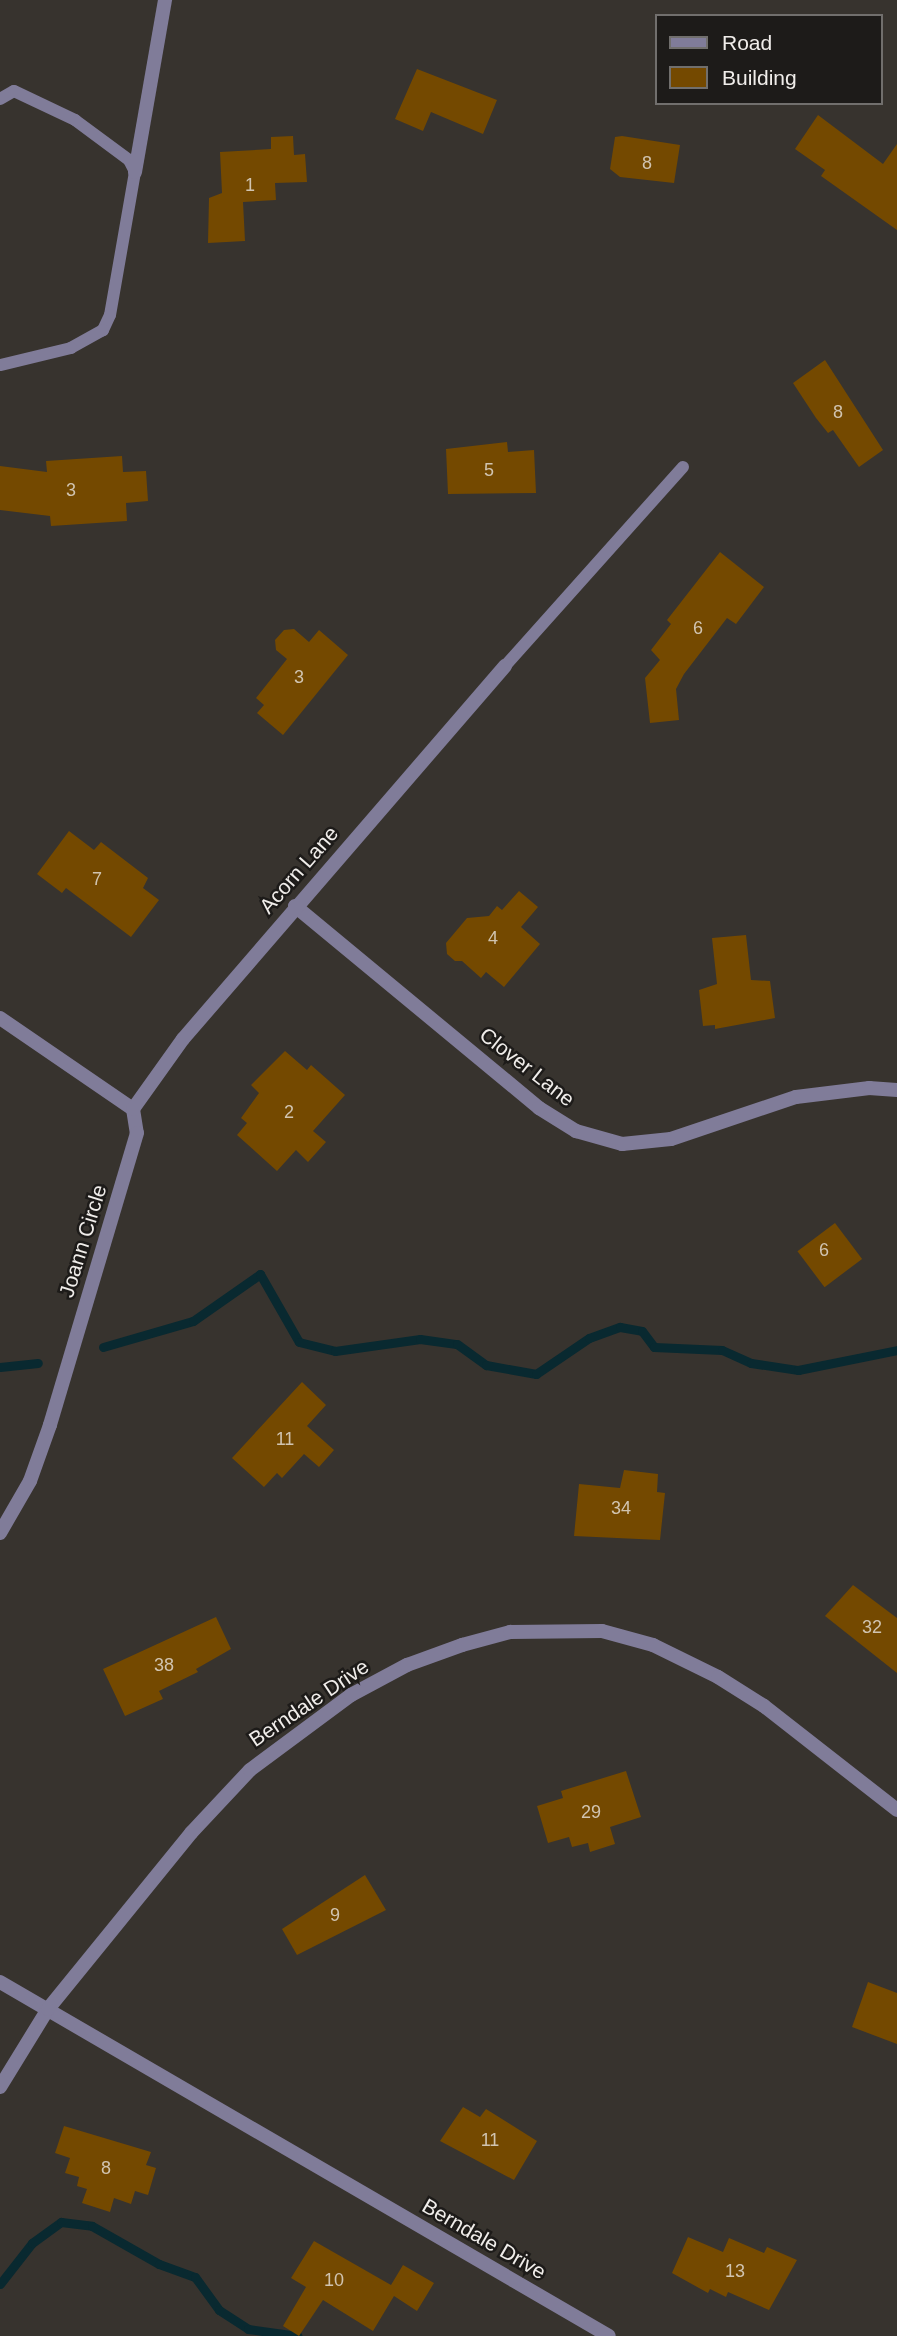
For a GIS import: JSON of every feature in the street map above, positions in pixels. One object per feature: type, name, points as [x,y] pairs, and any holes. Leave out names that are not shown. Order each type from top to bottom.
[{"type":"street","points":[[135,172],[165,0]]},
{"type":"street","name":"Acorn Lane","points":[[133,1109],[183,1039],[295,906],[505,666]]},
{"type":"street","name":"Clover Lane","points":[[295,906],[539,1108],[588,1134],[622,1144],[671,1139],[796,1097],[869,1088],[897,1090]]},
{"type":"street","points":[[0,1018],[133,1109]]},
{"type":"street","name":"Joann Circle","points":[[0,1533],[30,1481],[50,1425],[137,1133],[133,1109]]},
{"type":"street","name":"Berndale Drive","points":[[48,2009],[191,1833],[259,1762],[351,1695],[407,1665],[510,1632],[602,1631],[653,1646],[718,1676],[764,1706],[897,1810]]},
{"type":"street","name":"Berndale Drive","points":[[0,1982],[609,2336]]},
{"type":"street","points":[[0,2087],[48,2009]]},
{"type":"lane","points":[[0,99],[14,91],[75,120],[128,160],[135,172],[110,315],[103,330],[94,339],[71,348],[0,365]]},
{"type":"lane","points":[[505,666],[682,467]]},
{"type":"building","points":[[417,69],[497,100],[483,134],[431,112],[423,131],[395,119]]},
{"type":"building","points":[[818,115],[883,164],[897,144],[897,230],[821,176],[825,170],[795,149]]},
{"type":"building","points":[[293,136],[294,155],[305,154],[307,182],[275,183],[276,200],[243,202],[245,241],[208,243],[209,198],[222,193],[220,152],[271,149],[271,137]]},
{"type":"building","points":[[615,137],[680,145],[674,183],[620,177],[610,169]]},
{"type":"building","points":[[825,360],[883,450],[859,467],[833,430],[828,433],[816,418],[793,383]]},
{"type":"building","points":[[507,442],[508,452],[534,450],[536,493],[448,494],[446,449]]},
{"type":"building","points":[[122,456],[123,472],[146,471],[148,501],[126,503],[127,521],[51,526],[50,516],[0,510],[0,466],[47,472],[46,461]]},
{"type":"building","points":[[720,552],[764,587],[736,624],[727,618],[684,674],[676,689],[679,720],[650,723],[645,678],[660,660],[651,650],[671,624],[667,620]]},
{"type":"building","points":[[294,629],[309,642],[319,630],[348,655],[283,735],[257,713],[264,705],[256,698],[287,659],[276,650],[275,640],[284,630]]},
{"type":"building","points":[[69,831],[94,850],[101,842],[148,878],[143,888],[159,900],[131,937],[66,888],[62,893],[37,874]]},
{"type":"building","points":[[519,891],[538,907],[521,927],[540,944],[504,987],[486,972],[481,978],[462,961],[455,961],[447,954],[446,943],[467,918],[489,916],[497,906],[502,910]]},
{"type":"building","points":[[746,935],[751,980],[770,981],[775,1018],[715,1029],[715,1025],[703,1026],[699,990],[717,984],[712,938]]},
{"type":"building","points":[[285,1051],[307,1070],[311,1065],[345,1095],[313,1131],[326,1142],[308,1162],[296,1150],[277,1171],[237,1135],[247,1123],[241,1118],[259,1093],[251,1085]]},
{"type":"building","points":[[835,1223],[862,1259],[825,1287],[797,1251]]},
{"type":"building","points":[[302,1382],[326,1405],[307,1426],[334,1450],[319,1467],[304,1454],[282,1478],[277,1473],[264,1487],[232,1458]]},
{"type":"building","points":[[624,1470],[658,1474],[657,1492],[665,1493],[660,1540],[574,1536],[579,1484],[620,1488]]},
{"type":"building","points":[[853,1585],[897,1618],[897,1673],[825,1616]]},
{"type":"building","points":[[216,1617],[231,1649],[196,1669],[198,1672],[159,1691],[163,1699],[125,1716],[103,1669]]},
{"type":"building","points":[[626,1771],[641,1817],[610,1827],[615,1844],[590,1852],[588,1843],[572,1847],[569,1837],[548,1843],[537,1806],[563,1798],[561,1791]]},
{"type":"building","points":[[365,1875],[386,1910],[297,1955],[282,1929]]},
{"type":"building","points":[[868,1982],[897,1993],[897,2044],[852,2027]]},
{"type":"building","points":[[463,2107],[480,2117],[486,2109],[537,2141],[514,2180],[440,2141]]},
{"type":"building","points":[[64,2126],[151,2152],[146,2165],[156,2168],[148,2195],[135,2191],[131,2204],[114,2198],[110,2212],[82,2203],[87,2189],[77,2186],[79,2177],[65,2173],[70,2158],[55,2153]]},
{"type":"building","points":[[688,2237],[723,2252],[729,2238],[764,2253],[767,2247],[797,2260],[769,2310],[728,2292],[726,2297],[710,2289],[708,2293],[672,2273]]},
{"type":"building","points":[[314,2241],[391,2285],[403,2265],[434,2283],[417,2311],[394,2296],[373,2331],[323,2300],[299,2336],[283,2326],[306,2287],[291,2278]]},
{"type":"waterway","points":[[103,1347],[193,1321],[260,1274],[299,1342],[335,1351],[420,1339],[457,1344],[486,1365],[536,1374],[589,1338],[620,1327],[642,1331],[654,1347],[722,1350],[751,1363],[798,1370],[897,1350]]},
{"type":"waterway","points":[[0,1367],[38,1363]]},
{"type":"waterway","points":[[0,2284],[32,2243],[61,2222],[92,2226],[159,2264],[195,2277],[219,2310],[248,2329],[298,2336]]}]
